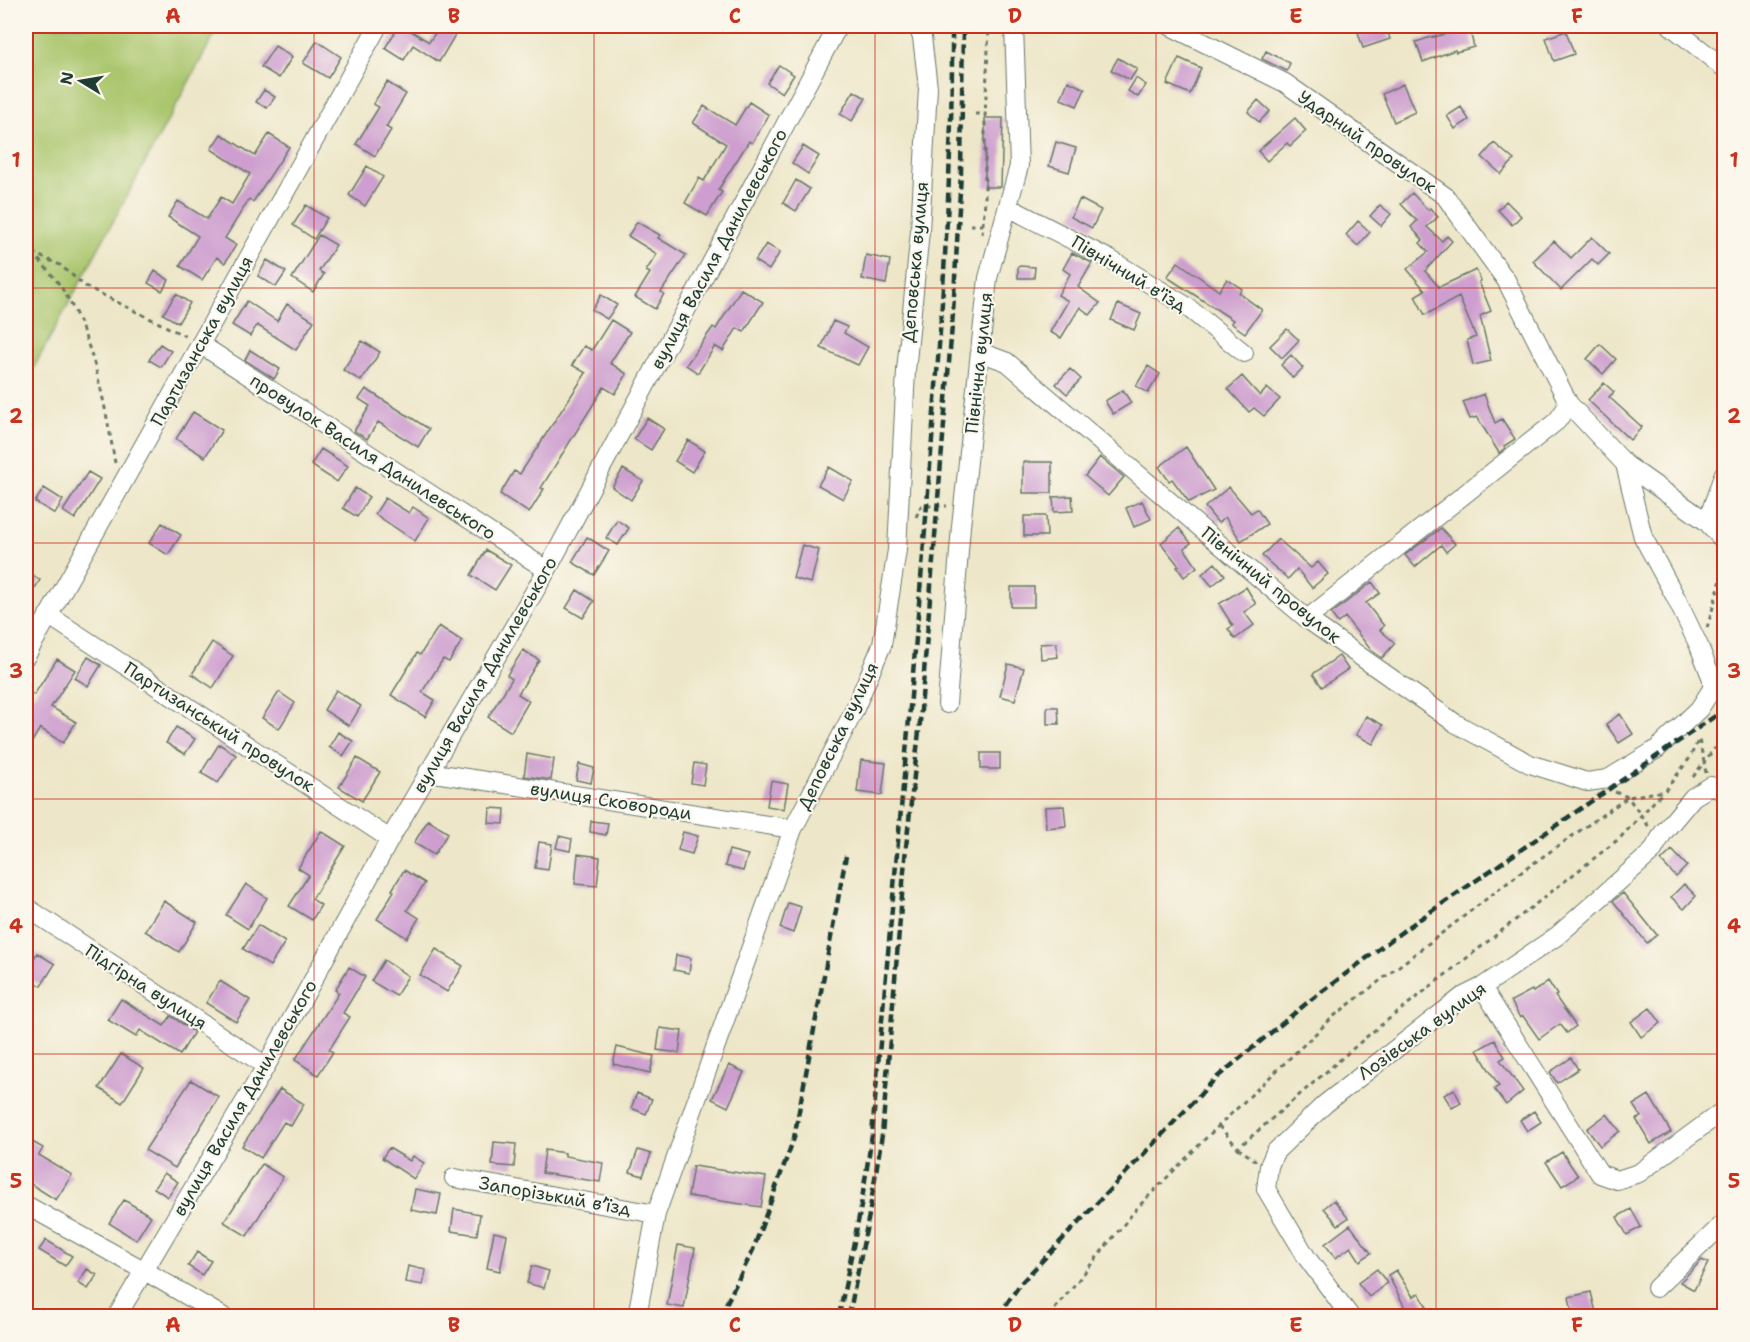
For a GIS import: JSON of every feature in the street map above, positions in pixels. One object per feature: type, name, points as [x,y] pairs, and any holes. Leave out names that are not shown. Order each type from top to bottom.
[{"type":"street","name":"Партизанська вулиця","points":[[26,656],[378,26]]},
{"type":"street","name":"вулиця Василя Данилевського","points":[[117,1317],[266,1066],[390,839],[547,570],[838,26]]},
{"type":"street","name":"Деповська вулиця","points":[[637,1317],[656,1214],[793,829],[853,713],[882,645],[897,543],[906,371],[920,231],[928,88],[922,37],[917,26]]},
{"type":"street","name":"Північна вулиця","points":[[947,704],[966,483],[988,278],[1019,166],[1014,26]]},
{"type":"street","name":"Ударний провулок","points":[[1170,26],[1285,83],[1445,196],[1506,280],[1569,404],[1626,464],[1707,522],[1722,548]]},
{"type":"street","points":[[1671,26],[1725,68]]},
{"type":"street","name":"Північний в'їзд","points":[[1008,207],[1111,260],[1186,306],[1244,353]]},
{"type":"street","name":"провулок Василя Данилевського","points":[[200,344],[547,570]]},
{"type":"street","name":"Північний провулок","points":[[980,352],[1007,362],[1307,619],[1455,723],[1530,764],[1587,782]]},
{"type":"street","points":[[1307,619],[1557,421],[1569,404]]},
{"type":"street","points":[[1587,782],[1608,779],[1657,749],[1699,709],[1712,689],[1712,680],[1703,656],[1676,598],[1643,537],[1626,464]]},
{"type":"street","points":[[1707,522],[1725,473]]},
{"type":"street","name":"Партизанський провулок","points":[[48,615],[390,839]]},
{"type":"street","name":"вулиця Сковороди","points":[[429,772],[793,829]]},
{"type":"street","name":"Лозівська вулиця","points":[[1350,1317],[1307,1258],[1266,1189],[1269,1166],[1275,1152],[1325,1104],[1462,997],[1482,987],[1557,936],[1652,852],[1663,834],[1694,797],[1718,789]]},
{"type":"street","name":"Підгірна вулиця","points":[[26,908],[266,1066]]},
{"type":"street","points":[[1482,987],[1600,1174],[1617,1180],[1639,1173],[1725,1110]]},
{"type":"street","name":"Запорізький вʼїзд","points":[[454,1178],[656,1214]]},
{"type":"street","points":[[26,1205],[222,1317]]},
{"type":"street","points":[[1656,1288],[1725,1223]]},
{"type":"path","points":[[982,241],[989,26]]},
{"type":"path","points":[[975,114],[985,114]]},
{"type":"path","points":[[970,225],[982,225]]},
{"type":"path","points":[[26,246],[62,288],[80,321],[106,416],[116,469],[124,479]]},
{"type":"path","points":[[33,253],[60,265],[85,286],[200,344]]},
{"type":"path","points":[[897,543],[921,506],[946,507],[952,492],[966,483]]},
{"type":"path","points":[[1703,656],[1706,631],[1724,573],[1722,548]]},
{"type":"path","points":[[1218,1126],[1238,1148],[1371,1033],[1620,838],[1665,791],[1689,759],[1699,740],[1704,762],[1718,789]]},
{"type":"path","points":[[1694,797],[1691,779],[1714,749],[1725,744]]},
{"type":"path","points":[[1587,782],[1628,797],[1650,829],[1652,852]]},
{"type":"path","points":[[1049,1317],[1138,1207],[1218,1126],[1334,1016],[1528,867],[1628,797],[1665,791]]},
{"type":"green space","points":[[26,26],[219,26],[26,382]]},
{"type":"building","points":[[399,26],[403,26],[429,42],[440,26],[455,35],[439,62],[413,45],[404,60],[385,48]]},
{"type":"building","points":[[1356,26],[1386,26],[1390,39],[1363,48]]},
{"type":"building","points":[[1469,27],[1474,47],[1456,52],[1455,50],[1423,62],[1416,42]]},
{"type":"building","points":[[1566,31],[1574,54],[1554,61],[1546,38]]},
{"type":"building","points":[[317,41],[341,57],[328,78],[303,63]]},
{"type":"building","points":[[275,46],[292,57],[279,78],[261,67]]},
{"type":"building","points":[[1266,51],[1290,63],[1287,71],[1262,59]]},
{"type":"building","points":[[1118,58],[1137,69],[1130,80],[1111,70]]},
{"type":"building","points":[[1179,58],[1201,68],[1190,94],[1167,84]]},
{"type":"building","points":[[779,65],[794,75],[782,93],[767,83]]},
{"type":"building","points":[[1136,78],[1146,85],[1138,97],[1128,91]]},
{"type":"building","points":[[1068,81],[1085,89],[1077,106],[1061,99]]},
{"type":"building","points":[[387,82],[406,94],[386,127],[391,130],[375,156],[356,144],[379,107],[373,104]]},
{"type":"building","points":[[1403,84],[1415,112],[1394,122],[1382,94]]},
{"type":"building","points":[[264,90],[275,97],[267,108],[256,102]]},
{"type":"building","points":[[854,91],[866,98],[852,121],[840,114]]},
{"type":"building","points":[[1258,100],[1270,111],[1259,122],[1248,112]]},
{"type":"building","points":[[749,102],[769,115],[752,143],[749,141],[718,190],[722,192],[707,216],[685,203],[699,178],[704,181],[726,144],[693,123],[704,106],[735,125]]},
{"type":"building","points":[[1461,107],[1469,120],[1455,129],[1447,116]]},
{"type":"building","points":[[985,118],[1003,118],[1001,187],[985,187]]},
{"type":"building","points":[[1295,118],[1306,131],[1290,146],[1287,143],[1267,161],[1258,151]]},
{"type":"building","points":[[221,134],[255,156],[269,134],[289,147],[253,202],[249,199],[225,238],[236,245],[225,263],[217,257],[202,280],[180,266],[198,236],[168,217],[178,201],[207,219],[221,197],[232,204],[250,174],[211,149]]},
{"type":"building","points":[[1056,142],[1076,148],[1069,172],[1049,166]]},
{"type":"building","points":[[1494,143],[1514,160],[1501,174],[1482,157]]},
{"type":"building","points":[[803,146],[819,156],[808,174],[792,163]]},
{"type":"building","points":[[367,166],[383,177],[365,206],[349,195]]},
{"type":"building","points":[[796,180],[810,189],[796,211],[783,203]]},
{"type":"building","points":[[1412,193],[1438,217],[1427,227],[1442,241],[1447,236],[1452,241],[1425,271],[1439,287],[1476,270],[1491,311],[1480,316],[1491,361],[1473,365],[1467,340],[1476,337],[1459,297],[1425,315],[1415,296],[1425,290],[1407,269],[1428,252],[1420,243],[1423,240],[1411,227],[1417,221],[1401,204]]},
{"type":"building","points":[[1080,199],[1101,210],[1092,228],[1071,217]]},
{"type":"building","points":[[1506,201],[1521,216],[1512,225],[1498,210]]},
{"type":"building","points":[[306,205],[327,218],[314,239],[293,225]]},
{"type":"building","points":[[1380,205],[1391,214],[1381,226],[1370,216]]},
{"type":"building","points":[[1358,221],[1370,232],[1358,246],[1346,235]]},
{"type":"building","points":[[637,222],[660,235],[658,238],[686,255],[661,292],[664,294],[655,309],[635,297],[650,273],[646,271],[657,254],[628,236]]},
{"type":"building","points":[[319,235],[336,245],[319,271],[324,274],[313,292],[292,278]]},
{"type":"building","points":[[1592,237],[1609,254],[1598,265],[1592,259],[1561,290],[1533,261],[1554,241],[1571,258]]},
{"type":"building","points":[[766,244],[780,252],[769,270],[755,261]]},
{"type":"building","points":[[1072,253],[1092,263],[1078,287],[1100,303],[1090,315],[1080,307],[1061,338],[1050,332],[1068,301],[1058,295],[1070,274],[1063,269]]},
{"type":"building","points":[[866,255],[890,260],[886,284],[862,279]]},
{"type":"building","points":[[267,260],[286,272],[276,287],[258,276]]},
{"type":"building","points":[[1178,262],[1219,291],[1227,279],[1242,289],[1239,293],[1262,310],[1245,333],[1231,323],[1233,320],[1167,277]]},
{"type":"building","points":[[1018,266],[1035,267],[1034,278],[1018,278]]},
{"type":"building","points":[[155,271],[169,280],[162,291],[148,283]]},
{"type":"building","points":[[741,289],[763,302],[744,332],[737,328],[723,351],[715,346],[698,373],[686,365],[713,327],[716,329]]},
{"type":"building","points":[[176,294],[190,303],[178,323],[163,314]]},
{"type":"building","points":[[601,295],[617,305],[607,319],[592,310]]},
{"type":"building","points":[[247,301],[277,321],[287,304],[314,321],[296,350],[257,325],[250,336],[232,325]]},
{"type":"building","points":[[1118,304],[1141,314],[1134,330],[1111,320]]},
{"type":"building","points":[[611,320],[630,332],[610,363],[627,374],[615,394],[604,387],[541,488],[544,489],[529,513],[500,494],[514,471],[520,474],[586,373],[572,365],[584,346],[592,350]]},
{"type":"building","points":[[833,321],[847,327],[844,333],[868,347],[858,365],[821,348]]},
{"type":"building","points":[[1287,329],[1299,340],[1282,358],[1270,346]]},
{"type":"building","points":[[362,341],[380,352],[361,381],[343,370]]},
{"type":"building","points":[[160,344],[171,351],[161,367],[149,360]]},
{"type":"building","points":[[1600,344],[1616,359],[1603,374],[1587,359]]},
{"type":"building","points":[[250,350],[280,369],[274,379],[245,360]]},
{"type":"building","points":[[1291,355],[1303,368],[1293,378],[1281,365]]},
{"type":"building","points":[[1148,366],[1160,374],[1148,393],[1136,386]]},
{"type":"building","points":[[1070,369],[1081,379],[1067,394],[1056,384]]},
{"type":"building","points":[[1242,376],[1260,396],[1267,388],[1280,399],[1264,416],[1254,408],[1249,412],[1228,389]]},
{"type":"building","points":[[1604,383],[1614,392],[1609,397],[1642,427],[1630,440],[1588,400]]},
{"type":"building","points":[[366,389],[429,429],[418,447],[378,422],[367,439],[354,431],[370,406],[359,399]]},
{"type":"building","points":[[1123,390],[1131,403],[1113,414],[1105,401]]},
{"type":"building","points":[[1484,394],[1495,423],[1502,419],[1515,439],[1504,446],[1505,448],[1499,453],[1477,417],[1470,419],[1463,402]]},
{"type":"building","points":[[193,412],[222,430],[205,457],[176,439]]},
{"type":"building","points":[[647,418],[664,429],[651,450],[634,439]]},
{"type":"building","points":[[688,440],[705,451],[692,472],[675,461]]},
{"type":"building","points":[[1186,447],[1214,490],[1189,502],[1172,479],[1169,481],[1159,467]]},
{"type":"building","points":[[321,449],[348,466],[337,482],[311,465]]},
{"type":"building","points":[[1100,457],[1124,477],[1108,496],[1085,476]]},
{"type":"building","points":[[1023,462],[1052,462],[1052,493],[1023,493]]},
{"type":"building","points":[[829,467],[853,481],[843,499],[818,485]]},
{"type":"building","points":[[623,469],[643,481],[631,500],[612,487]]},
{"type":"building","points":[[88,472],[100,479],[75,519],[63,511]]},
{"type":"building","points":[[1229,487],[1251,513],[1257,509],[1267,524],[1241,541],[1225,517],[1218,523],[1205,507]]},
{"type":"building","points":[[44,488],[63,500],[55,514],[35,502]]},
{"type":"building","points":[[355,488],[369,497],[357,517],[343,508]]},
{"type":"building","points":[[1072,496],[1073,511],[1054,512],[1053,497]]},
{"type":"building","points":[[385,498],[409,513],[413,507],[429,518],[415,541],[375,514]]},
{"type":"building","points":[[1142,501],[1151,519],[1134,527],[1126,508]]},
{"type":"building","points":[[1024,516],[1046,516],[1047,536],[1024,536]]},
{"type":"building","points":[[617,520],[629,528],[618,545],[606,538]]},
{"type":"building","points":[[162,523],[181,535],[168,555],[149,543]]},
{"type":"building","points":[[1179,528],[1191,543],[1184,548],[1197,567],[1184,577],[1177,567],[1179,566],[1161,543]]},
{"type":"building","points":[[1441,528],[1455,544],[1446,552],[1441,545],[1415,567],[1405,555]]},
{"type":"building","points":[[587,537],[609,551],[594,575],[572,562]]},
{"type":"building","points":[[1278,539],[1311,568],[1318,562],[1328,574],[1312,588],[1297,569],[1288,579],[1262,556]]},
{"type":"building","points":[[802,545],[819,550],[811,583],[793,578]]},
{"type":"building","points":[[486,550],[511,565],[495,590],[471,575]]},
{"type":"building","points":[[1215,563],[1225,575],[1212,586],[1202,574]]},
{"type":"building","points":[[26,571],[40,580],[26,602]]},
{"type":"building","points":[[1372,582],[1380,593],[1366,603],[1384,626],[1380,630],[1395,643],[1382,658],[1371,650],[1345,617],[1338,623],[1331,614]]},
{"type":"building","points":[[1011,587],[1034,587],[1034,607],[1011,607]]},
{"type":"building","points":[[1246,587],[1256,604],[1244,612],[1254,625],[1235,639],[1228,629],[1233,626],[1219,604]]},
{"type":"building","points":[[577,590],[594,601],[583,618],[566,608]]},
{"type":"building","points":[[439,626],[462,641],[449,662],[443,659],[422,692],[435,700],[425,717],[391,695],[417,653],[420,655]]},
{"type":"building","points":[[212,642],[233,656],[213,688],[192,674]]},
{"type":"building","points":[[1056,643],[1058,657],[1041,659],[1040,644]]},
{"type":"building","points":[[523,650],[539,660],[518,694],[529,701],[511,732],[488,717],[512,679],[507,675]]},
{"type":"building","points":[[1339,656],[1348,669],[1322,687],[1313,674]]},
{"type":"building","points":[[88,657],[101,665],[88,686],[75,678]]},
{"type":"building","points":[[57,659],[75,670],[51,707],[76,722],[63,743],[40,728],[26,752],[26,690],[34,695]]},
{"type":"building","points":[[1008,664],[1024,668],[1015,700],[1000,696]]},
{"type":"building","points":[[336,690],[361,706],[349,726],[324,710]]},
{"type":"building","points":[[279,692],[295,703],[279,729],[262,718]]},
{"type":"building","points":[[1047,707],[1058,707],[1059,724],[1047,724]]},
{"type":"building","points":[[1620,714],[1633,734],[1619,743],[1606,724]]},
{"type":"building","points":[[1366,716],[1383,725],[1373,744],[1356,735]]},
{"type":"building","points":[[176,727],[195,739],[185,754],[166,743]]},
{"type":"building","points":[[338,732],[353,741],[343,756],[329,747]]},
{"type":"building","points":[[219,744],[236,755],[218,783],[201,773]]},
{"type":"building","points":[[981,753],[1000,753],[1000,769],[981,769]]},
{"type":"building","points":[[527,754],[554,759],[551,780],[524,776]]},
{"type":"building","points":[[357,758],[380,772],[362,801],[339,787]]},
{"type":"building","points":[[861,760],[886,763],[882,795],[857,792]]},
{"type":"building","points":[[694,763],[706,765],[703,785],[691,783]]},
{"type":"building","points":[[579,764],[594,768],[591,783],[576,780]]},
{"type":"building","points":[[771,781],[788,784],[784,809],[767,806]]},
{"type":"building","points":[[1064,806],[1066,826],[1046,828],[1045,807]]},
{"type":"building","points":[[490,808],[505,809],[504,824],[489,823]]},
{"type":"building","points":[[428,820],[448,833],[434,855],[414,843]]},
{"type":"building","points":[[591,821],[608,823],[606,835],[590,832]]},
{"type":"building","points":[[321,831],[345,846],[312,899],[321,905],[312,920],[289,906],[309,875],[298,868]]},
{"type":"building","points":[[683,832],[698,836],[692,854],[678,850]]},
{"type":"building","points":[[559,836],[572,839],[570,851],[556,848]]},
{"type":"building","points":[[539,842],[552,844],[548,870],[535,868]]},
{"type":"building","points":[[729,850],[748,855],[743,871],[725,866]]},
{"type":"building","points":[[1672,850],[1687,866],[1676,877],[1661,861]]},
{"type":"building","points":[[578,854],[600,857],[597,886],[575,884]]},
{"type":"building","points":[[404,870],[425,883],[407,910],[419,918],[407,938],[377,919]]},
{"type":"building","points":[[246,884],[267,898],[248,929],[226,915]]},
{"type":"building","points":[[1684,884],[1696,896],[1684,909],[1671,897]]},
{"type":"building","points":[[1623,893],[1657,935],[1647,943],[1613,901]]},
{"type":"building","points":[[164,901],[197,922],[179,952],[145,931]]},
{"type":"building","points":[[788,903],[801,907],[793,933],[780,928]]},
{"type":"building","points":[[258,925],[285,942],[270,966],[243,949]]},
{"type":"building","points":[[436,949],[463,966],[447,992],[420,975]]},
{"type":"building","points":[[37,953],[55,964],[41,986],[26,976]]},
{"type":"building","points":[[676,955],[691,958],[689,973],[674,970]]},
{"type":"building","points":[[384,960],[408,976],[396,996],[371,981]]},
{"type":"building","points":[[349,967],[365,977],[343,1013],[350,1017],[329,1050],[333,1052],[318,1075],[295,1060],[339,993],[335,990]]},
{"type":"building","points":[[220,981],[250,1000],[236,1022],[206,1003]]},
{"type":"building","points":[[1548,981],[1557,995],[1555,996],[1576,1026],[1567,1033],[1560,1024],[1539,1039],[1523,1016],[1520,1018],[1511,1001],[1532,990],[1533,992]]},
{"type":"building","points":[[121,999],[164,1026],[171,1016],[194,1032],[180,1055],[140,1030],[136,1037],[108,1020]]},
{"type":"building","points":[[1650,1008],[1661,1023],[1641,1037],[1631,1022]]},
{"type":"building","points":[[660,1028],[682,1031],[679,1053],[657,1050]]},
{"type":"building","points":[[1495,1040],[1505,1057],[1500,1060],[1523,1091],[1506,1105],[1494,1089],[1499,1086],[1477,1050]]},
{"type":"building","points":[[617,1047],[654,1056],[650,1073],[613,1064]]},
{"type":"building","points":[[121,1054],[144,1068],[122,1103],[99,1088]]},
{"type":"building","points":[[1571,1058],[1578,1069],[1557,1083],[1550,1072]]},
{"type":"building","points":[[729,1065],[744,1072],[728,1107],[712,1099]]},
{"type":"building","points":[[191,1080],[219,1097],[175,1168],[145,1150]]},
{"type":"building","points":[[280,1089],[304,1104],[291,1126],[284,1122],[261,1158],[242,1146]]},
{"type":"building","points":[[1454,1089],[1461,1103],[1452,1108],[1444,1095]]},
{"type":"building","points":[[637,1093],[652,1099],[646,1114],[631,1108]]},
{"type":"building","points":[[1649,1095],[1671,1132],[1651,1144],[1636,1119],[1641,1117],[1633,1105]]},
{"type":"building","points":[[1534,1111],[1541,1122],[1527,1131],[1520,1120]]},
{"type":"building","points":[[1607,1114],[1620,1131],[1600,1146],[1587,1129]]},
{"type":"building","points":[[29,1140],[43,1148],[39,1155],[72,1175],[56,1200],[26,1181],[26,1146]]},
{"type":"building","points":[[494,1142],[516,1144],[514,1167],[492,1165]]},
{"type":"building","points":[[389,1148],[410,1161],[413,1156],[424,1163],[414,1179],[382,1158]]},
{"type":"building","points":[[545,1150],[603,1163],[600,1182],[542,1173]]},
{"type":"building","points":[[638,1150],[651,1154],[643,1176],[630,1172]]},
{"type":"building","points":[[1562,1152],[1578,1176],[1562,1186],[1546,1162]]},
{"type":"building","points":[[262,1164],[283,1177],[247,1236],[224,1222]]},
{"type":"building","points":[[693,1166],[766,1177],[761,1207],[688,1196]]},
{"type":"building","points":[[164,1173],[178,1182],[168,1197],[154,1188]]},
{"type":"building","points":[[415,1189],[441,1194],[437,1215],[411,1210]]},
{"type":"building","points":[[124,1200],[151,1216],[136,1240],[109,1223]]},
{"type":"building","points":[[1334,1200],[1348,1218],[1338,1225],[1324,1208]]},
{"type":"building","points":[[454,1209],[480,1214],[477,1235],[451,1231]]},
{"type":"building","points":[[1631,1209],[1641,1227],[1627,1235],[1617,1217]]},
{"type":"building","points":[[1350,1225],[1371,1253],[1360,1261],[1351,1247],[1335,1258],[1325,1244]]},
{"type":"building","points":[[494,1232],[507,1235],[500,1271],[487,1268]]},
{"type":"building","points":[[46,1240],[72,1256],[65,1266],[39,1250]]},
{"type":"building","points":[[678,1245],[695,1248],[684,1308],[667,1305]]},
{"type":"building","points":[[197,1252],[211,1261],[202,1275],[188,1266]]},
{"type":"building","points":[[1702,1260],[1708,1263],[1694,1290],[1680,1282]]},
{"type":"building","points":[[408,1266],[426,1270],[423,1285],[405,1282]]},
{"type":"building","points":[[532,1266],[549,1271],[544,1288],[527,1283]]},
{"type":"building","points":[[87,1269],[97,1275],[88,1289],[78,1283]]},
{"type":"building","points":[[1377,1269],[1387,1283],[1369,1297],[1358,1283]]},
{"type":"building","points":[[1396,1270],[1413,1297],[1419,1293],[1428,1309],[1410,1317],[1388,1275]]},
{"type":"building","points":[[1591,1292],[1597,1317],[1573,1317],[1569,1297]]},
{"type":"railway","points":[[839,1316],[860,1212],[872,1135],[909,717],[946,246],[951,136],[952,26]]},
{"type":"railway","points":[[849,1316],[882,1135],[906,847],[920,722],[953,313],[961,173],[963,26]]},
{"type":"railway","points":[[998,1316],[1021,1283],[1215,1079],[1308,1002],[1407,928],[1724,710]]},
{"type":"railway","points":[[720,1316],[753,1250],[794,1138],[846,856]]}]
